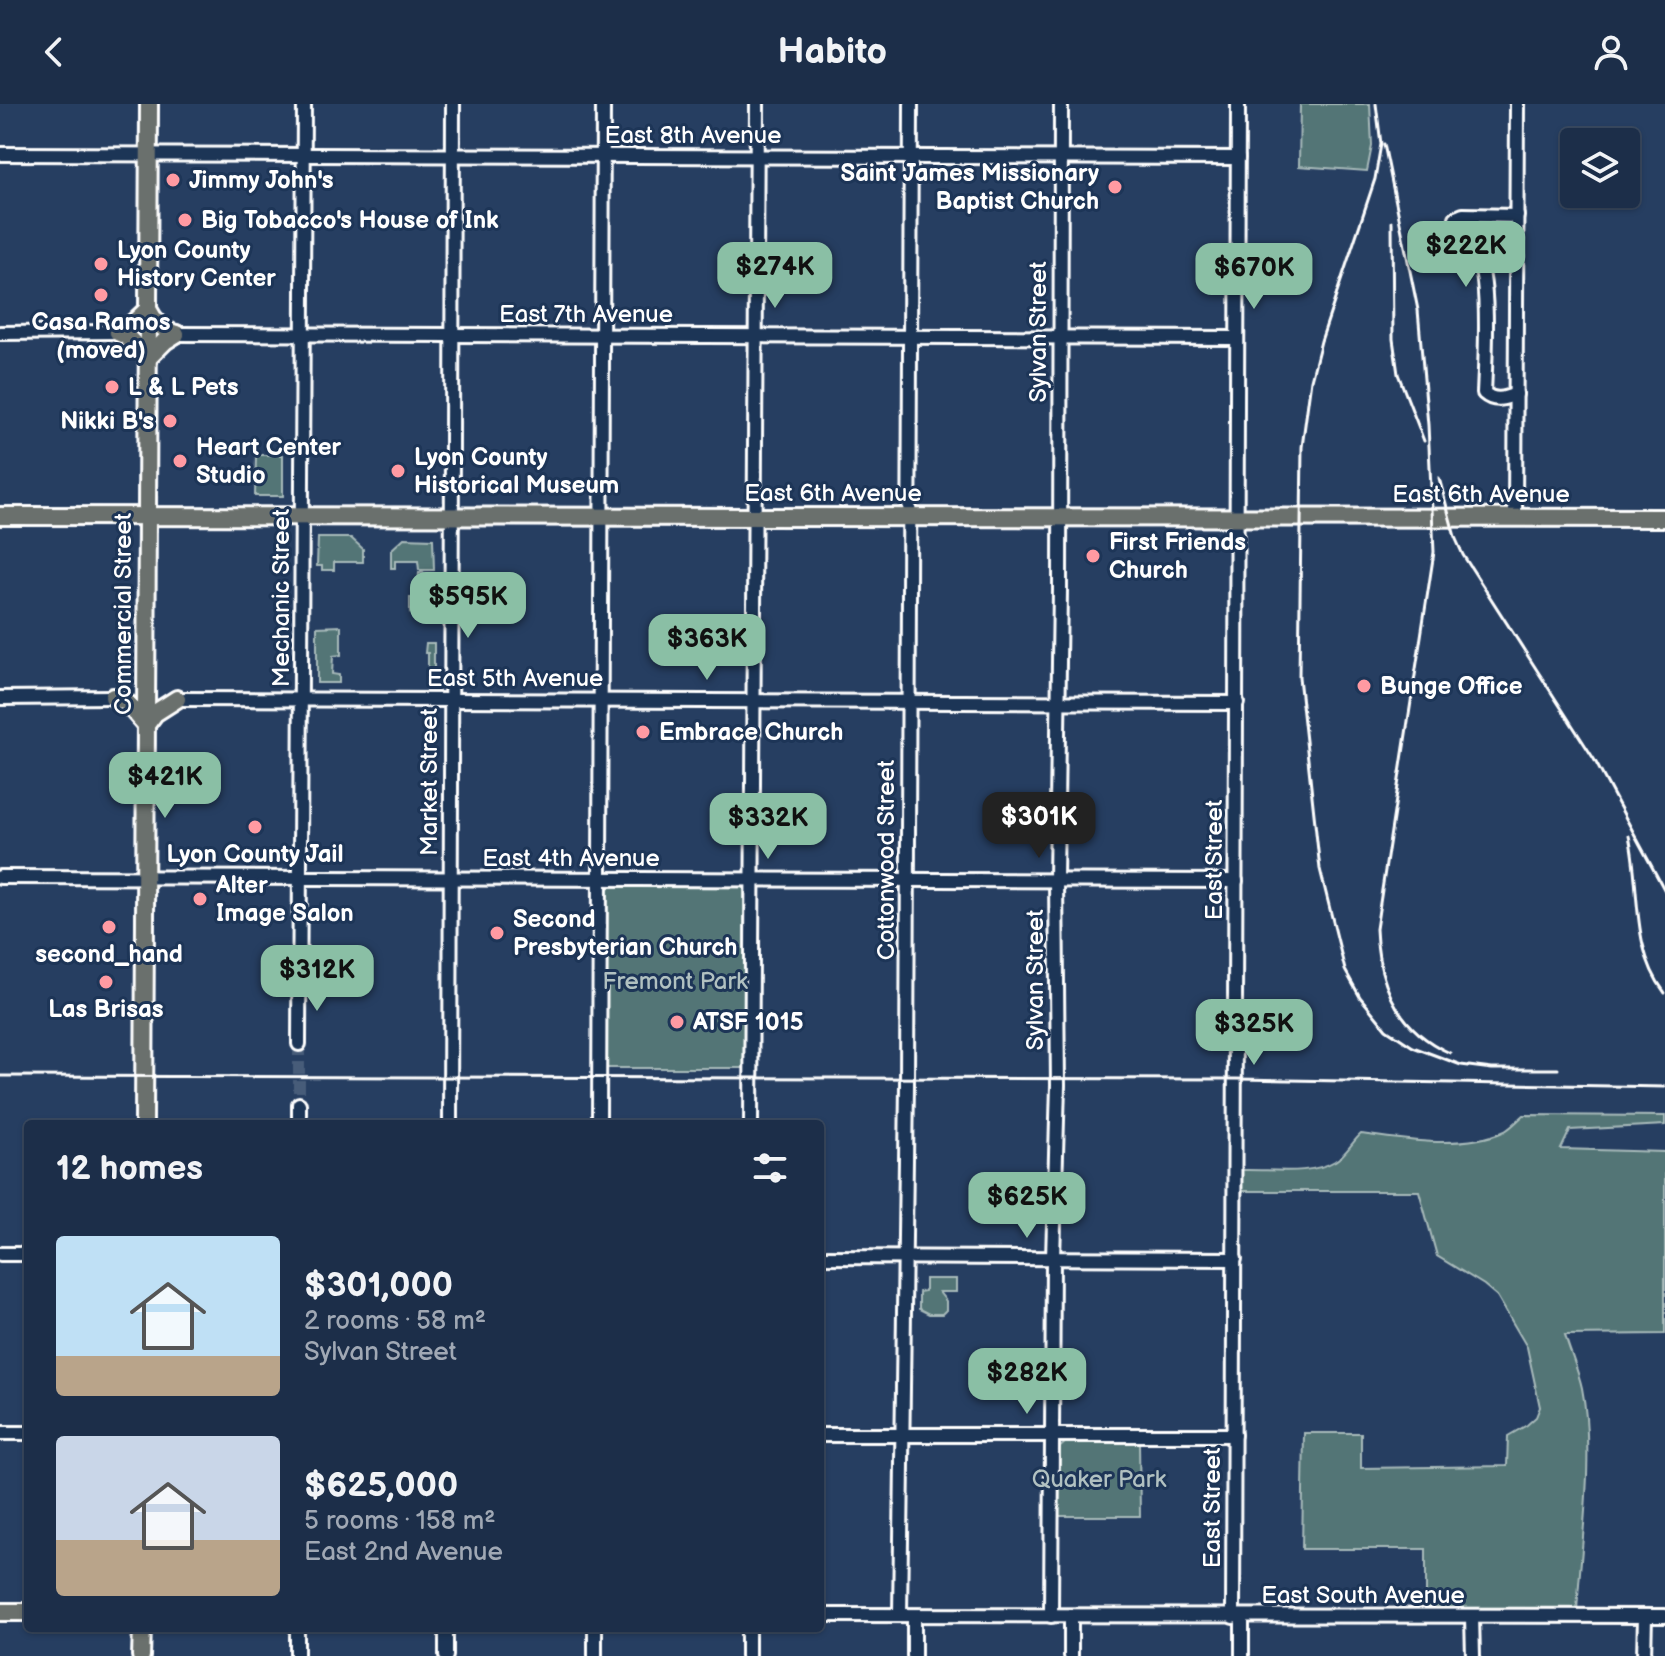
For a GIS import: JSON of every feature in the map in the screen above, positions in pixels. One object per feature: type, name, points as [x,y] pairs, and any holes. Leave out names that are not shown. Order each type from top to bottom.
[{"type":"main road","name":"Commercial Street","points":[[144,1120],[149,104]]},
{"type":"main road","points":[[118,332],[129,327],[148,309],[153,318],[176,334]]},
{"type":"main road","points":[[118,332],[148,358],[176,334]]},
{"type":"main road","name":"East 6th Avenue","points":[[0,516],[1665,518]]},
{"type":"main road","points":[[113,697],[126,693],[146,670],[153,684],[177,699]]},
{"type":"main road","points":[[113,697],[126,702],[146,725],[155,713],[177,699]]},
{"type":"main road","points":[[0,1612],[24,1612]]},
{"type":"main road","points":[[141,1656],[142,1632]]},
{"type":"street","name":"Mechanic Street","points":[[299,1044],[304,104]]},
{"type":"street","name":"Market Street","points":[[450,1120],[453,104]]},
{"type":"street","points":[[599,1120],[603,104]]},
{"type":"street","points":[[751,1120],[757,104]]},
{"type":"street","name":"Cottonwood Street","points":[[900,1615],[908,879],[911,104]]},
{"type":"street","name":"Sylvan Street","points":[[1051,1616],[1053,1258],[1058,1085],[1056,880],[1061,517],[1061,104]]},
{"type":"street","name":"East Street","points":[[1238,104],[1234,1435],[1238,1617],[1242,1656]]},
{"type":"street","points":[[1515,518],[1517,104]]},
{"type":"street","name":"East 8th Avenue","points":[[0,154],[1238,158]]},
{"type":"street","points":[[1516,394],[1491,399],[1484,393],[1486,301],[1480,267],[1477,258],[1455,245],[1454,226],[1456,218],[1463,215],[1517,216]]},
{"type":"street","points":[[0,333],[118,332]]},
{"type":"street","name":"East 7th Avenue","points":[[176,334],[1236,338]]},
{"type":"street","points":[[0,698],[113,697]]},
{"type":"street","name":"East 5th Avenue","points":[[177,699],[1237,703]]},
{"type":"street","name":"East 4th Avenue","points":[[0,877],[1236,881]]},
{"type":"street","points":[[299,1104],[299,1120]]},
{"type":"street","points":[[0,1254],[24,1254]]},
{"type":"street","points":[[824,1257],[1235,1259]]},
{"type":"street","points":[[0,1433],[24,1433]]},
{"type":"street","points":[[824,1435],[1234,1435]]},
{"type":"street","name":"East South Avenue","points":[[824,1615],[1665,1616]]},
{"type":"street","points":[[914,1616],[914,1656]]},
{"type":"street","points":[[1071,1616],[1071,1656]]},
{"type":"street","points":[[1644,1656],[1645,1616]]},
{"type":"street","points":[[1472,1617],[1473,1656]]},
{"type":"street","points":[[297,1632],[297,1656]]},
{"type":"street","points":[[446,1632],[446,1656]]},
{"type":"street","points":[[595,1632],[595,1656]]},
{"type":"street","points":[[748,1632],[748,1656]]},
{"type":"green space","points":[[1300,104],[1370,104],[1372,146],[1367,171],[1299,166]]},
{"type":"green space","points":[[256,455],[283,455],[283,496],[255,496]]},
{"type":"green space","points":[[318,538],[351,538],[363,549],[363,562],[334,562],[334,570],[322,570],[322,566],[317,566]]},
{"type":"green space","points":[[404,538],[433,539],[434,570],[419,570],[418,561],[395,561],[395,568],[391,568],[391,550]]},
{"type":"green space","points":[[419,573],[434,574],[434,596],[413,596],[413,583],[418,583]]},
{"type":"green space","points":[[410,598],[434,598],[434,611],[410,613]]},
{"type":"green space","points":[[341,626],[341,655],[333,656],[332,674],[339,675],[339,683],[317,683],[317,627]]},
{"type":"green space","points":[[426,643],[434,643],[434,683],[428,683]]},
{"type":"green space","name":"Fremont Park","points":[[613,885],[744,887],[745,1068],[604,1068],[605,890]]},
{"type":"green space","points":[[1524,1115],[1665,1116],[1665,1125],[1570,1130],[1561,1149],[1665,1152],[1665,1334],[1565,1335],[1582,1388],[1586,1413],[1586,1499],[1577,1611],[1426,1611],[1426,1549],[1302,1549],[1304,1433],[1361,1433],[1361,1468],[1507,1466],[1508,1436],[1536,1417],[1540,1407],[1527,1347],[1497,1296],[1437,1256],[1419,1191],[1242,1191],[1242,1170],[1290,1171],[1325,1166],[1342,1155],[1361,1134],[1434,1142],[1489,1137],[1505,1131]]},
{"type":"green space","points":[[925,1279],[956,1279],[956,1292],[939,1292],[946,1301],[946,1310],[942,1314],[929,1314],[919,1309],[919,1292],[925,1291]]},
{"type":"green space","name":"Quaker Park","points":[[1066,1442],[1139,1442],[1140,1516],[1057,1516],[1058,1449]]},
{"type":"tunnel","points":[[299,1044],[299,1104]]},
{"type":"railway","points":[[1376,104],[1381,144],[1375,179],[1321,341],[1311,380],[1302,447],[1299,677],[1320,869],[1345,970],[1360,997],[1386,1029],[1413,1047],[1461,1065],[1492,1069],[1558,1069]]},
{"type":"railway","points":[[1384,144],[1418,310],[1434,552],[1376,929],[1381,968],[1394,1003],[1417,1032],[1450,1053]]},
{"type":"railway","points":[[1392,222],[1393,339],[1398,374],[1424,441]]},
{"type":"railway","points":[[1439,478],[1463,555],[1594,759],[1665,891]]},
{"type":"railway","points":[[1629,836],[1641,937],[1646,957],[1665,993]]},
{"type":"railway","points":[[0,1076],[1236,1079],[1665,1087]]},
{"type":"place","name":"Jimmy John's","points":[[173,180]]},
{"type":"place","name":"Saint James Missionary Baptist Church","points":[[1115,187]]},
{"type":"place","name":"Big Tobacco's House of Ink","points":[[185,220]]},
{"type":"place","name":"Lyon County History Center","points":[[101,264]]},
{"type":"place","name":"Casa Ramos (moved)","points":[[101,295]]},
{"type":"place","name":"L & L Pets","points":[[112,387]]},
{"type":"place","name":"Nikki B's","points":[[170,421]]},
{"type":"place","name":"Heart Center Studio","points":[[180,461]]},
{"type":"place","name":"Lyon County Historical Museum","points":[[398,471]]},
{"type":"place","name":"First Friends Church","points":[[1093,556]]},
{"type":"place","name":"Bunge Office","points":[[1364,686]]},
{"type":"place","name":"Embrace Church","points":[[643,732]]},
{"type":"place","name":"Lyon County Jail","points":[[255,827]]},
{"type":"place","name":"Alter Image Salon","points":[[200,899]]},
{"type":"place","name":"second_hand","points":[[109,927]]},
{"type":"place","name":"Second Presbyterian Church","points":[[497,933]]},
{"type":"place","name":"Las Brisas","points":[[106,982]]},
{"type":"place","name":"ATSF 1015","points":[[677,1022]]}]
